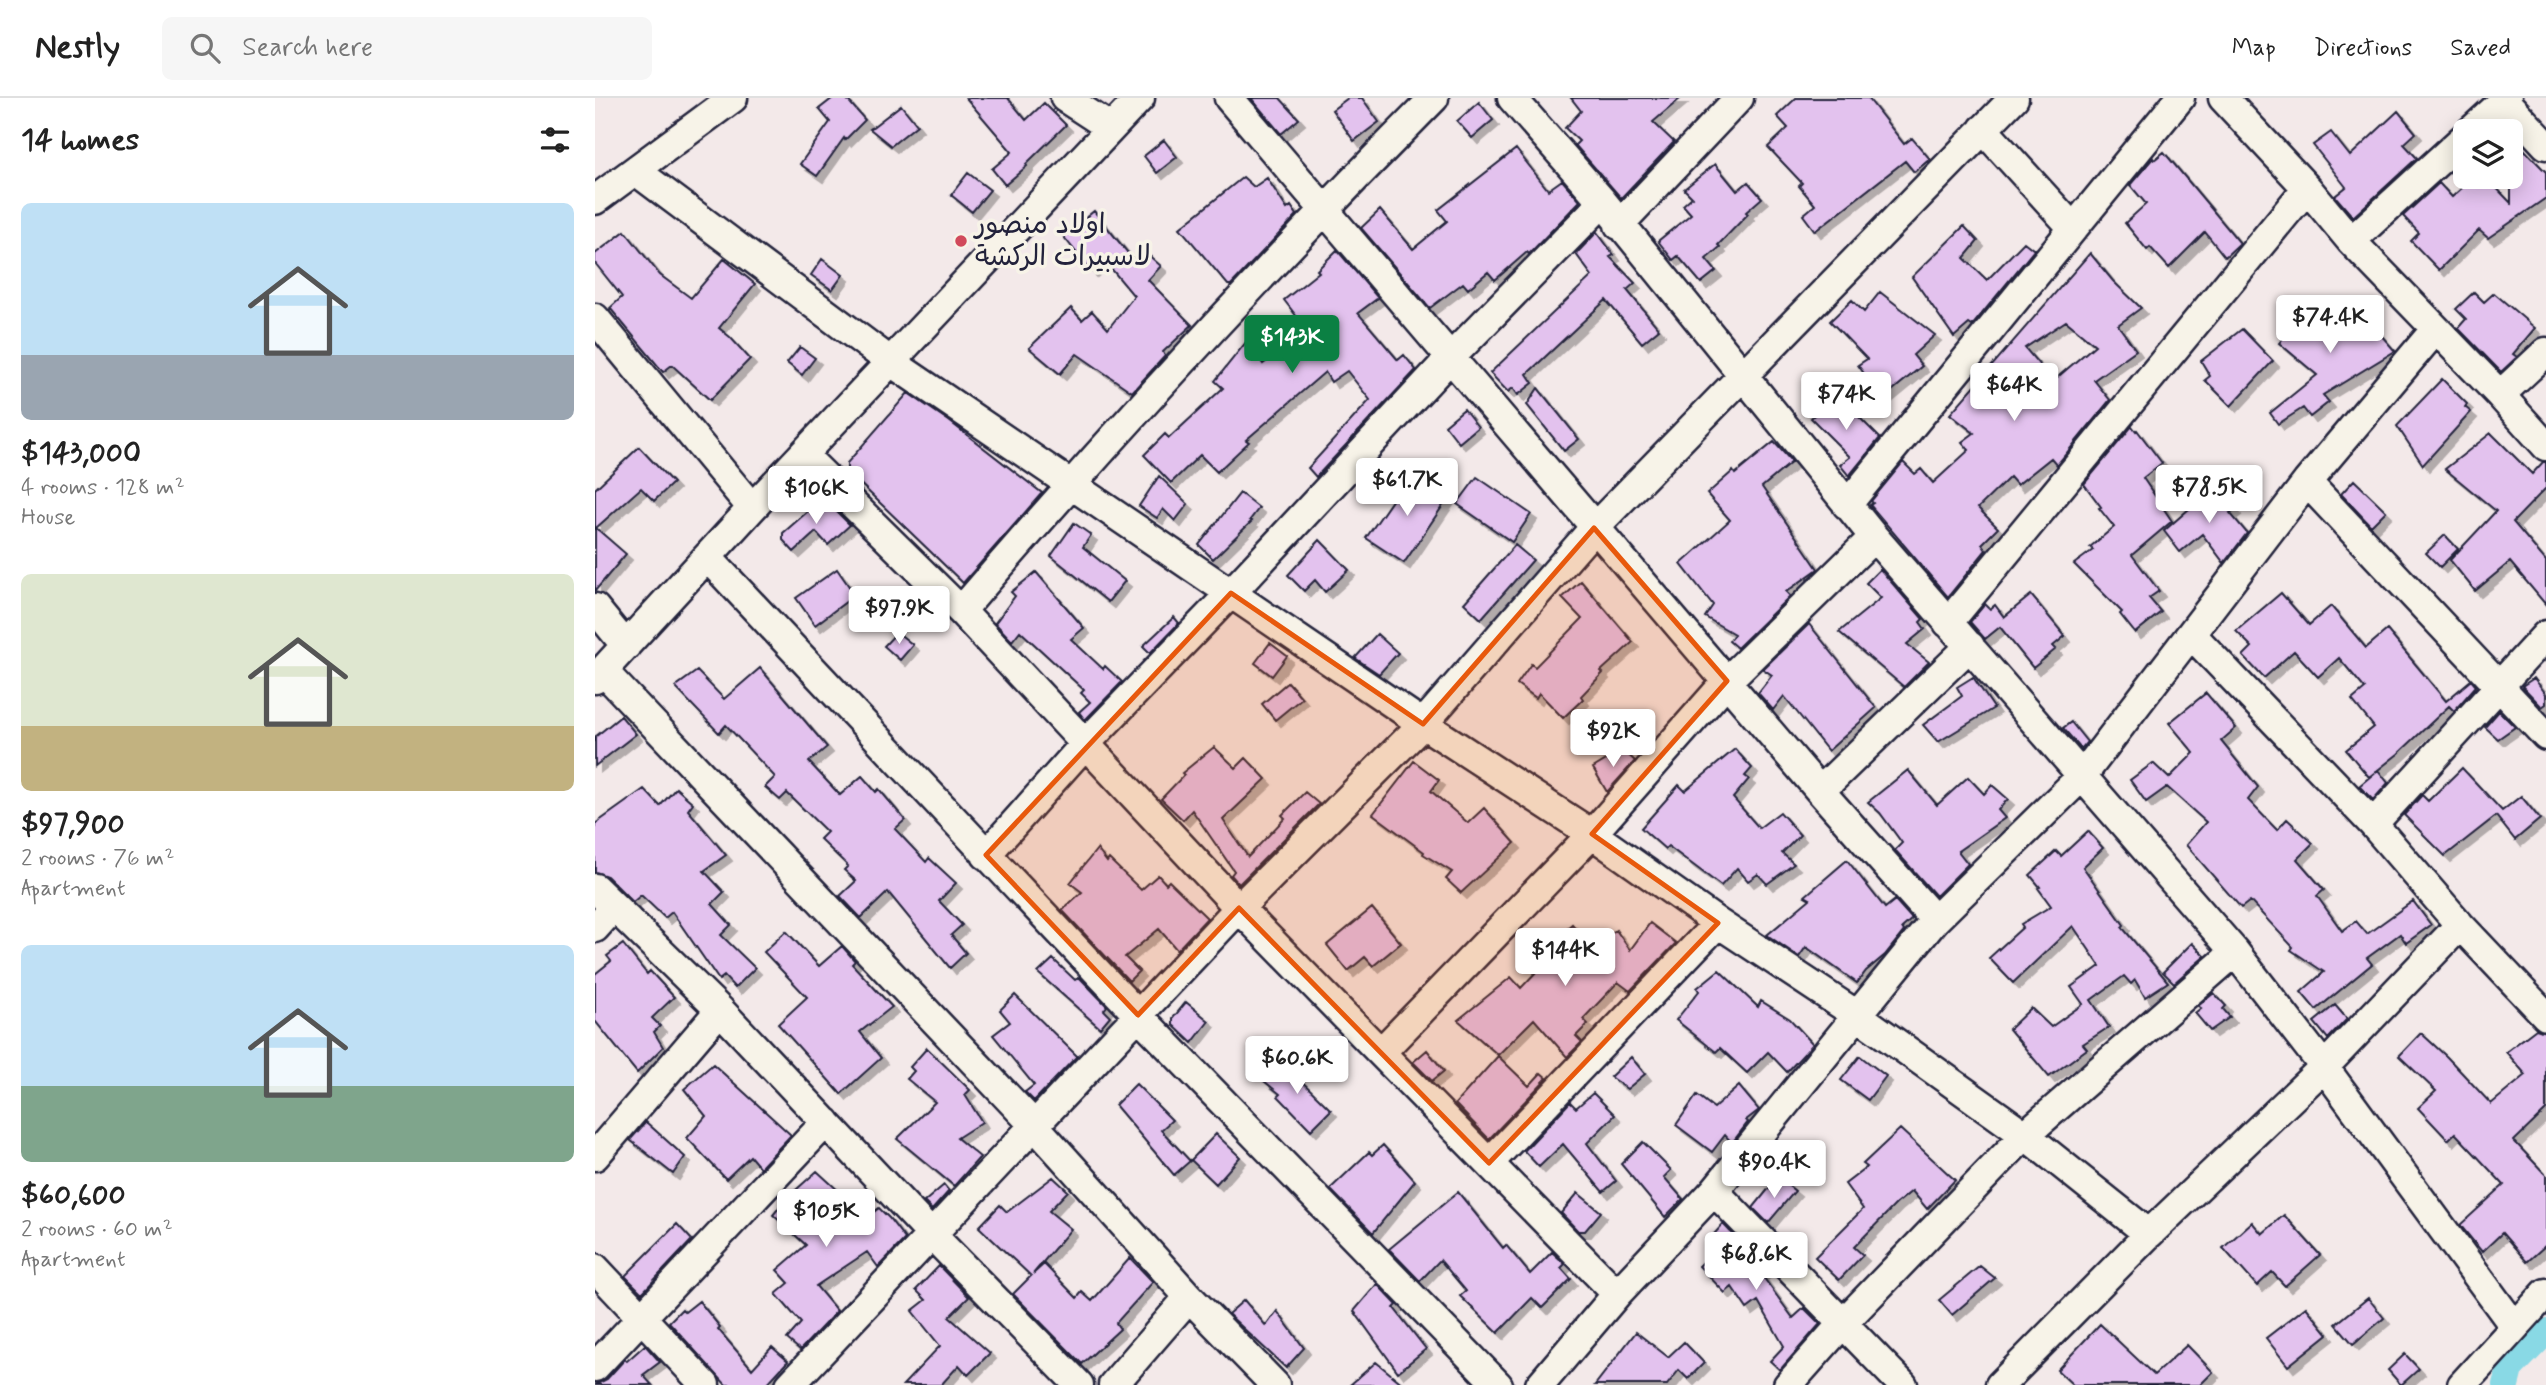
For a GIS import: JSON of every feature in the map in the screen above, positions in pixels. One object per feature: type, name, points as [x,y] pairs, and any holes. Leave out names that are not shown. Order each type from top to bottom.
[{"type":"street","points":[[595,200],[733,98]]},
{"type":"street","points":[[1065,98],[1111,128]]},
{"type":"street","points":[[1140,98],[752,508],[599,675],[1034,1125],[1189,1297],[1275,1385]]},
{"type":"street","points":[[1229,98],[1594,528],[1935,920]]},
{"type":"street","points":[[961,611],[1069,485],[1324,209],[1434,98]]},
{"type":"street","points":[[1512,98],[1744,373],[1874,537],[2235,952],[2324,1066],[2514,1326]]},
{"type":"street","points":[[986,855],[1086,743],[1231,593],[1450,358],[1739,98]]},
{"type":"street","points":[[790,1385],[1239,908],[1423,724],[1594,528],[2014,98]]},
{"type":"street","points":[[1847,505],[2180,98]]},
{"type":"street","points":[[2223,98],[2307,188],[2351,241],[2546,446]]},
{"type":"street","points":[[2484,119],[2505,99],[2546,145]]},
{"type":"street","points":[[1983,129],[2073,228]]},
{"type":"street","points":[[2351,241],[2453,148]]},
{"type":"street","points":[[636,171],[891,362],[1069,485],[1857,1015],[2025,1135],[2149,1234]]},
{"type":"street","points":[[1948,622],[2307,188]]},
{"type":"street","points":[[595,318],[752,508]]},
{"type":"street","points":[[1552,1380],[1617,1294],[1714,1191],[1935,920],[2082,776],[2307,482],[2435,330]]},
{"type":"street","points":[[2500,395],[2546,352]]},
{"type":"street","points":[[803,456],[961,611],[1239,908],[1617,1294]]},
{"type":"street","points":[[2307,482],[2546,736]]},
{"type":"street","points":[[1381,1052],[1592,835],[1727,681],[1874,537]]},
{"type":"street","points":[[707,557],[1138,1015],[1498,1385]]},
{"type":"street","points":[[595,608],[626,646]]},
{"type":"street","points":[[2191,634],[2373,824],[2460,925],[2546,1016]]},
{"type":"street","points":[[2373,824],[2546,635]]},
{"type":"street","points":[[1820,791],[1970,646]]},
{"type":"street","points":[[601,908],[720,1010],[932,1234],[1065,1380]]},
{"type":"street","points":[[1489,1163],[1718,923]]},
{"type":"street","points":[[2000,1385],[2149,1234],[2324,1066],[2460,925]]},
{"type":"street","points":[[1788,1385],[1843,1322],[2025,1135],[2235,952]]},
{"type":"street","points":[[595,1156],[720,1010]]},
{"type":"street","points":[[595,1367],[826,1122]]},
{"type":"street","points":[[1714,1191],[1903,1385]]},
{"type":"street","points":[[595,1268],[705,1385]]},
{"type":"street","points":[[2462,1385],[2546,1293]]},
{"type":"street","points":[[1113,1385],[1189,1297]]},
{"type":"highlighted area","points":[[1594,528],[1727,681],[1592,834],[1718,923],[1489,1163],[1239,908],[1138,1015],[986,855],[1231,593],[1423,724]]},
{"type":"building","points":[[833,98],[846,98],[865,120],[845,140],[844,138],[817,176],[800,164],[830,122],[819,109]]},
{"type":"building","points":[[966,98],[1008,98],[1026,120],[1044,103],[1066,125],[1005,185],[992,169],[1012,152]]},
{"type":"building","points":[[1251,98],[1280,98],[1299,119],[1281,134]]},
{"type":"building","points":[[1348,98],[1362,98],[1379,122],[1354,141],[1332,110]]},
{"type":"building","points":[[1571,98],[1681,98],[1653,122],[1674,142],[1621,198],[1575,145],[1579,141],[1565,128],[1581,111]]},
{"type":"building","points":[[1796,98],[1868,98],[1904,144],[1912,138],[1930,159],[1914,172],[1905,161],[1815,231],[1803,215],[1815,205],[1799,186],[1802,183],[1768,147],[1788,128],[1777,116]]},
{"type":"building","points":[[1479,102],[1493,120],[1472,138],[1457,121]]},
{"type":"building","points":[[901,105],[917,125],[891,146],[870,129]]},
{"type":"building","points":[[2398,111],[2416,133],[2404,144],[2417,158],[2353,217],[2335,196],[2346,187],[2313,145],[2331,132],[2350,156]]},
{"type":"building","points":[[1164,140],[1177,157],[1157,173],[1144,156]]},
{"type":"building","points":[[2523,148],[2546,172],[2546,198],[2488,238],[2479,230],[2439,270],[2411,241],[2419,233],[2403,216],[2439,183],[2452,197],[2461,189],[2498,189],[2511,203],[2511,189],[2523,189]]},
{"type":"building","points":[[1516,149],[1548,190],[1562,180],[1580,201],[1529,254],[1527,252],[1495,280],[1488,272],[1468,289],[1463,283],[1430,308],[1361,228],[1380,210],[1413,249],[1447,221],[1438,210]]},
{"type":"building","points":[[2164,152],[2240,243],[2225,257],[2205,232],[2169,268],[2150,247],[2147,250],[2125,223],[2146,204],[2130,185],[2153,158],[2154,160]]},
{"type":"building","points":[[1715,164],[1737,191],[1748,182],[1762,198],[1746,212],[1748,214],[1718,245],[1720,247],[1706,259],[1716,271],[1701,283],[1678,256],[1673,260],[1658,241],[1691,214],[1683,205],[1692,197],[1684,189]]},
{"type":"building","points":[[968,173],[990,190],[972,212],[951,195]]},
{"type":"building","points":[[1243,177],[1254,187],[1267,178],[1287,209],[1291,206],[1297,215],[1231,285],[1228,285],[1180,228]]},
{"type":"building","points":[[1094,211],[1136,263],[1145,252],[1161,266],[1148,280],[1192,325],[1163,352],[1165,356],[1132,392],[1077,354],[1060,374],[1029,348],[1071,308],[1082,320],[1092,311],[1108,329],[1134,296],[1104,260],[1091,271],[1063,236]]},
{"type":"building","points":[[1964,226],[1978,241],[1964,258],[1987,280],[2024,242],[2035,249],[1972,326],[1969,324],[1954,337],[1912,277]]},
{"type":"building","points":[[625,231],[660,275],[691,298],[724,259],[755,284],[719,328],[750,359],[710,400],[672,365],[663,372],[610,308],[622,297],[595,263],[595,254]]},
{"type":"building","points":[[1597,232],[1614,255],[1610,257],[1635,283],[1627,290],[1659,329],[1642,343],[1606,300],[1527,374],[1533,383],[1518,395],[1513,388],[1508,392],[1490,373],[1592,276],[1576,254]]},
{"type":"building","points":[[1337,250],[1378,298],[1358,313],[1398,360],[1404,355],[1416,370],[1316,477],[1308,468],[1370,400],[1347,371],[1331,382],[1325,372],[1246,440],[1249,442],[1217,472],[1200,455],[1171,483],[1144,455],[1165,434],[1169,438],[1223,388],[1215,381],[1247,341],[1263,364],[1307,330],[1284,300],[1319,272],[1317,270]]},
{"type":"building","points":[[2090,253],[2113,281],[2141,308],[2118,325],[2136,350],[2094,380],[2110,400],[2057,465],[2051,458],[2017,485],[2010,477],[1978,508],[1998,528],[1982,544],[1986,550],[1948,597],[1870,505],[1903,462],[1915,474],[1921,469],[1933,483],[1969,450],[1962,442],[1974,433],[1950,414]],"holes":[[[2066,321],[2095,345],[2053,381],[2025,348]]]},
{"type":"building","points":[[822,259],[843,275],[832,290],[811,275]]},
{"type":"building","points":[[1880,292],[1935,335],[1913,355],[1922,366],[1882,399],[1858,365],[1867,359],[1830,321],[1852,300],[1864,312]]},
{"type":"building","points":[[2474,292],[2484,302],[2494,293],[2535,328],[2513,354],[2517,357],[2501,372],[2458,328],[2466,319],[2456,309]]},
{"type":"building","points":[[2313,301],[2329,321],[2353,303],[2395,351],[2323,395],[2329,402],[2310,417],[2303,408],[2278,424],[2270,413],[2317,375],[2279,343]]},
{"type":"building","points":[[2242,329],[2273,361],[2231,406],[2205,380],[2210,376],[2201,361]]},
{"type":"building","points":[[800,347],[815,358],[802,375],[787,363]]},
{"type":"building","points":[[2442,379],[2467,404],[2465,407],[2471,412],[2423,465],[2397,426]]},
{"type":"building","points":[[1538,388],[1579,439],[1564,451],[1527,405]]},
{"type":"building","points":[[908,393],[1042,493],[963,583],[847,471],[847,463]]},
{"type":"building","points":[[1836,394],[1880,438],[1849,476],[1840,465],[1850,457],[1811,418]]},
{"type":"building","points":[[1464,409],[1478,427],[1459,443],[1445,425]]},
{"type":"building","points":[[2132,426],[2162,463],[2143,478],[2172,521],[2132,555],[2159,591],[2149,598],[2161,612],[2135,633],[2120,614],[2122,612],[2074,564],[2093,550],[2090,547],[2114,527],[2084,484]]},
{"type":"building","points":[[2491,433],[2532,474],[2546,462],[2546,488],[2513,522],[2546,561],[2546,605],[2510,562],[2475,591],[2450,560],[2496,511],[2445,469]]},
{"type":"building","points":[[1774,442],[1792,462],[1762,487],[1818,569],[1786,592],[1790,596],[1737,648],[1729,641],[1734,634],[1705,617],[1713,605],[1681,564],[1730,520],[1707,494],[1733,471],[1735,474]]},
{"type":"building","points":[[639,447],[673,483],[654,501],[641,488],[596,528],[626,554],[595,591],[595,489]]},
{"type":"building","points":[[1411,473],[1448,498],[1404,563],[1366,538]]},
{"type":"building","points":[[1159,476],[1188,504],[1175,521],[1163,509],[1157,518],[1139,506]]},
{"type":"building","points":[[1477,477],[1531,514],[1512,542],[1457,504]]},
{"type":"building","points":[[2354,480],[2386,511],[2371,526],[2341,494]]},
{"type":"building","points":[[2215,486],[2235,509],[2230,513],[2247,533],[2224,563],[2202,534],[2180,552],[2164,531]]},
{"type":"building","points":[[1240,493],[1259,508],[1250,520],[1252,521],[1213,559],[1199,545]]},
{"type":"building","points":[[823,498],[850,525],[828,545],[816,532],[794,552],[783,540],[783,533]]},
{"type":"building","points":[[1074,523],[1091,535],[1083,547],[1125,581],[1108,602],[1051,556]]},
{"type":"building","points":[[2445,535],[2458,549],[2440,567],[2426,553]]},
{"type":"building","points":[[1320,540],[1349,570],[1325,592],[1315,580],[1304,591],[1288,575]]},
{"type":"building","points":[[1515,545],[1533,560],[1481,619],[1464,603]]},
{"type":"building","points":[[837,569],[855,595],[815,625],[796,598]]},
{"type":"building","points":[[1880,569],[1923,619],[1920,622],[1925,629],[1907,644],[1929,662],[1904,687],[1839,632],[1881,598],[1866,583]]},
{"type":"building","points":[[1036,572],[1084,628],[1071,639],[1103,669],[1105,666],[1122,682],[1085,720],[1079,712],[1090,702],[1081,693],[1084,690],[1020,631],[1012,641],[995,623],[1015,596],[1011,592]]},
{"type":"building","points":[[1581,581],[1633,642],[1601,671],[1603,673],[1581,696],[1583,699],[1563,718],[1539,693],[1536,698],[1517,684],[1531,664],[1535,667],[1582,619],[1562,598]]},
{"type":"building","points":[[910,587],[921,603],[901,617],[890,601]]},
{"type":"building","points":[[2281,593],[2309,625],[2331,606],[2366,648],[2387,630],[2446,701],[2471,680],[2476,686],[2454,711],[2449,706],[2369,777],[2346,750],[2374,727],[2352,700],[2365,689],[2339,658],[2318,677],[2294,651],[2264,678],[2243,656],[2252,647],[2236,631]]},
{"type":"building","points":[[2031,595],[2065,636],[2053,646],[2056,649],[2033,668],[2000,627],[1985,639],[1970,622],[1985,604],[1990,609],[1995,605],[2004,617]]},
{"type":"building","points":[[1174,617],[1179,623],[1150,653],[1143,646]]},
{"type":"building","points":[[1809,624],[1876,708],[1828,751],[1784,696],[1773,710],[1758,693],[1772,675],[1763,669]]},
{"type":"building","points":[[897,632],[913,645],[900,660],[884,646]]},
{"type":"building","points":[[1377,634],[1398,653],[1379,674],[1355,658]]},
{"type":"building","points":[[1270,643],[1287,656],[1272,676],[1255,663]]},
{"type":"building","points":[[760,668],[827,747],[809,762],[840,795],[862,776],[876,792],[879,789],[905,820],[895,829],[926,862],[929,858],[956,883],[939,901],[962,925],[951,935],[966,953],[950,968],[888,892],[861,918],[840,896],[856,881],[844,870],[848,866],[820,839],[827,832],[787,793],[780,800],[765,787],[775,777],[726,725],[719,733],[675,687],[697,671],[724,699]]},
{"type":"building","points":[[1973,677],[1994,708],[1938,742],[1923,725],[1962,696],[1957,687]]},
{"type":"building","points":[[2534,678],[2546,694],[2546,704],[2542,707],[2522,686]]},
{"type":"building","points":[[1288,682],[1302,698],[1275,720],[1262,704]]},
{"type":"building","points":[[2206,693],[2236,728],[2221,741],[2258,787],[2248,800],[2277,830],[2287,819],[2313,843],[2297,859],[2324,890],[2317,896],[2342,931],[2356,921],[2367,934],[2413,901],[2431,925],[2406,943],[2400,934],[2367,958],[2372,964],[2316,1010],[2301,992],[2324,972],[2291,950],[2293,947],[2250,901],[2241,908],[2186,845],[2206,822],[2167,787],[2146,802],[2130,780],[2153,763],[2169,778],[2194,753],[2169,723]]},
{"type":"building","points":[[2499,711],[2515,727],[2498,739],[2485,727]]},
{"type":"building","points":[[621,716],[636,734],[595,766],[595,737]]},
{"type":"building","points":[[2071,722],[2087,742],[2081,749],[2063,728]]},
{"type":"building","points":[[1214,747],[1236,768],[1246,758],[1266,779],[1223,820],[1248,857],[1285,818],[1282,815],[1305,792],[1319,804],[1239,884],[1231,875],[1234,871],[1192,810],[1183,820],[1161,799],[1184,775],[1182,773]]},
{"type":"building","points":[[1735,749],[1752,768],[1745,776],[1749,779],[1733,798],[1759,828],[1780,812],[1800,835],[1782,853],[1794,864],[1767,884],[1758,874],[1748,881],[1737,868],[1721,886],[1668,846],[1665,849],[1641,828],[1679,785],[1685,791]]},
{"type":"building","points":[[1623,750],[1635,761],[1607,792],[1593,768]]},
{"type":"building","points":[[1414,761],[1439,780],[1431,791],[1468,823],[1484,808],[1515,843],[1461,893],[1446,879],[1452,872],[1423,854],[1424,852],[1373,814]]},
{"type":"building","points":[[2462,768],[2502,811],[2521,796],[2540,819],[2515,840],[2496,816],[2445,856],[2404,815],[2422,795],[2428,801]]},
{"type":"building","points":[[1908,770],[1937,805],[1968,777],[1984,794],[1992,785],[2008,799],[1998,810],[2005,818],[1958,851],[1968,864],[1936,896],[1895,850],[1902,843],[1880,813],[1868,802]]},
{"type":"building","points":[[2378,770],[2388,783],[2373,800],[2359,786]]},
{"type":"building","points":[[676,788],[693,803],[688,810],[726,855],[704,871],[724,892],[712,904],[731,925],[721,935],[755,968],[735,988],[724,976],[719,980],[672,912],[665,918],[641,895],[633,902],[607,876],[595,872],[595,824],[644,789],[660,806]]},
{"type":"building","points":[[2088,831],[2103,848],[2083,867],[2124,925],[2122,927],[2168,982],[2145,997],[2135,980],[2131,984],[2124,976],[2091,1000],[2109,1027],[2083,1044],[2087,1049],[2049,1077],[2009,1029],[2031,1008],[2051,1027],[2083,1004],[2071,987],[2100,966],[2073,926],[2013,983],[1989,958],[2023,927],[2021,924],[2051,906],[2030,875],[2056,851],[2061,856]]},
{"type":"building","points":[[1097,849],[1107,862],[1109,859],[1141,890],[1158,875],[1166,884],[1169,881],[1207,918],[1177,950],[1159,929],[1125,957],[1139,971],[1129,981],[1062,910],[1082,892],[1070,883]]},
{"type":"building","points":[[1847,860],[1885,908],[1895,900],[1912,919],[1902,928],[1904,931],[1885,955],[1866,971],[1857,983],[1806,947],[1799,957],[1767,935],[1810,899],[1805,896]]},
{"type":"building","points":[[1372,908],[1401,943],[1373,966],[1365,957],[1348,971],[1327,945]]},
{"type":"building","points":[[1650,923],[1676,943],[1630,991],[1618,982],[1583,1019],[1588,1024],[1576,1036],[1582,1042],[1567,1057],[1534,1019],[1498,1055],[1458,1020],[1511,977],[1521,988],[1554,953],[1546,946],[1572,924],[1592,947],[1616,930],[1630,950]]},
{"type":"building","points":[[786,931],[819,966],[842,946],[855,961],[852,964],[892,1007],[860,1032],[881,1058],[841,1094],[778,1024],[807,997],[764,952]]},
{"type":"building","points":[[2192,943],[2205,956],[2174,983],[2163,972]]},
{"type":"building","points":[[623,944],[647,974],[650,971],[674,997],[652,1018],[660,1026],[654,1032],[663,1047],[637,1073],[595,1021],[595,974],[611,961],[607,956]]},
{"type":"building","points":[[1053,959],[1075,980],[1079,977],[1107,1006],[1104,1010],[1110,1016],[1100,1028],[1038,973]]},
{"type":"building","points":[[1719,970],[1758,1007],[1761,1001],[1790,1019],[1813,1044],[1787,1072],[1768,1052],[1747,1073],[1720,1048],[1716,1052],[1676,1020],[1699,991],[1697,988]]},
{"type":"building","points":[[2214,993],[2226,1006],[2223,1009],[2230,1017],[2210,1031],[2195,1013],[2201,1008],[2198,1006]]},
{"type":"building","points":[[1015,995],[1077,1056],[1034,1101],[1025,1092],[1034,1085],[993,1035],[1010,1022],[1000,1010]]},
{"type":"building","points":[[1186,1002],[1209,1021],[1192,1043],[1173,1025],[1173,1018]]},
{"type":"building","points":[[2335,1005],[2347,1019],[2328,1039],[2314,1022]]},
{"type":"building","points":[[2536,1029],[2546,1032],[2546,1110],[2514,1141],[2546,1175],[2546,1245],[2527,1262],[2502,1233],[2482,1252],[2460,1225],[2504,1185],[2455,1133],[2448,1140],[2418,1108],[2436,1091],[2399,1056],[2421,1033],[2491,1104],[2526,1075],[2506,1052]]},
{"type":"building","points":[[927,1048],[970,1090],[965,1095],[982,1122],[957,1138],[980,1157],[954,1186],[897,1139],[935,1102],[907,1079],[914,1071],[910,1067]]},
{"type":"building","points":[[1427,1050],[1444,1071],[1432,1081],[1413,1062]]},
{"type":"building","points":[[1498,1056],[1529,1086],[1541,1073],[1547,1078],[1489,1139],[1455,1104]]},
{"type":"building","points":[[1860,1056],[1886,1076],[1868,1100],[1841,1080]]},
{"type":"building","points":[[1631,1057],[1645,1074],[1627,1089],[1610,1077]]},
{"type":"building","points":[[1281,1061],[1331,1110],[1311,1130],[1278,1096],[1280,1094],[1264,1081]]},
{"type":"building","points":[[713,1064],[791,1135],[760,1168],[750,1156],[726,1179],[687,1138],[706,1116],[684,1089]]},
{"type":"building","points":[[1136,1084],[1172,1120],[1161,1130],[1190,1161],[1174,1175],[1115,1105]]},
{"type":"building","points":[[1739,1086],[1759,1110],[1746,1120],[1748,1122],[1732,1143],[1725,1135],[1712,1152],[1676,1125],[1697,1095],[1714,1108]]},
{"type":"building","points":[[1593,1093],[1615,1115],[1587,1143],[1616,1181],[1603,1192],[1563,1144],[1539,1167],[1524,1151],[1570,1102],[1576,1108]]},
{"type":"building","points":[[646,1122],[685,1157],[673,1174],[630,1140]]},
{"type":"building","points":[[1900,1129],[1955,1180],[1927,1209],[1912,1191],[1896,1204],[1854,1247],[1863,1255],[1839,1280],[1815,1257],[1863,1209],[1845,1184],[1867,1167],[1863,1164]]},
{"type":"building","points":[[1216,1134],[1240,1157],[1216,1184],[1191,1160]]},
{"type":"building","points":[[1643,1142],[1671,1170],[1664,1177],[1683,1199],[1665,1217],[1621,1164]]},
{"type":"building","points":[[1383,1145],[1415,1181],[1373,1233],[1330,1189],[1369,1152],[1372,1155]]},
{"type":"building","points":[[817,1171],[867,1217],[879,1208],[905,1239],[878,1267],[867,1252],[816,1286],[837,1311],[800,1350],[787,1339],[801,1323],[776,1294],[789,1283],[777,1270],[806,1245],[773,1215],[787,1198]]},
{"type":"building","points":[[1053,1177],[1068,1191],[1049,1211],[1071,1229],[1033,1274],[1044,1264],[1077,1298],[1082,1292],[1092,1301],[1130,1258],[1153,1282],[1116,1323],[1120,1329],[1082,1364],[1013,1294],[1031,1276],[979,1227],[1000,1205],[1007,1212]]},
{"type":"building","points":[[1778,1177],[1795,1191],[1768,1223],[1753,1208]]},
{"type":"building","points":[[944,1185],[949,1191],[932,1210],[924,1202]]},
{"type":"building","points":[[1458,1192],[1503,1248],[1506,1245],[1530,1274],[1552,1252],[1565,1264],[1561,1268],[1571,1279],[1542,1308],[1532,1298],[1498,1333],[1460,1296],[1466,1291],[1440,1260],[1420,1281],[1389,1249]]},
{"type":"building","points":[[1578,1193],[1601,1212],[1585,1231],[1578,1231],[1561,1213]]},
{"type":"building","points":[[2284,1215],[2320,1255],[2285,1286],[2272,1272],[2257,1286],[2223,1248],[2252,1222],[2262,1234]]},
{"type":"building","points":[[677,1224],[692,1240],[642,1293],[625,1276]]},
{"type":"building","points":[[1723,1224],[1747,1249],[1744,1252],[1764,1272],[1761,1274],[1793,1318],[1804,1308],[1820,1324],[1780,1370],[1770,1361],[1784,1346],[1758,1301],[1747,1309],[1732,1287],[1725,1293],[1699,1266],[1717,1249],[1708,1241]]},
{"type":"building","points":[[939,1266],[969,1297],[949,1317],[990,1353],[968,1375],[959,1365],[941,1385],[903,1385],[940,1346],[912,1311],[926,1300],[916,1290]]},
{"type":"building","points":[[1980,1266],[1995,1278],[1952,1315],[1939,1300]]},
{"type":"building","points":[[1377,1284],[1397,1305],[1394,1308],[1426,1349],[1398,1372],[1354,1311]]},
{"type":"building","points":[[2368,1298],[2384,1318],[2353,1344],[2336,1324]]},
{"type":"building","points":[[1244,1300],[1266,1326],[1277,1311],[1304,1348],[1286,1368],[1228,1314]]},
{"type":"building","points":[[699,1301],[720,1327],[718,1329],[752,1369],[772,1347],[788,1361],[766,1385],[726,1385],[669,1322],[682,1309],[685,1312]]},
{"type":"building","points":[[2306,1307],[2328,1334],[2288,1366],[2266,1338]]},
{"type":"building","points":[[2100,1324],[2154,1375],[2187,1345],[2213,1372],[2200,1385],[2073,1385],[2057,1370]]},
{"type":"building","points":[[1636,1332],[1668,1357],[1684,1342],[1704,1363],[1688,1379],[1679,1370],[1667,1385],[1595,1385]]},
{"type":"building","points":[[645,1345],[660,1362],[643,1375],[652,1385],[595,1385],[607,1379],[625,1359],[627,1361]]},
{"type":"building","points":[[2405,1354],[2419,1369],[2401,1385],[2388,1370]]},
{"type":"building","points":[[1376,1362],[1404,1385],[1350,1385]]},
{"type":"waterway","points":[[2506,1385],[2510,1369],[2546,1332]]},
{"type":"place","name":"اولاد منصور لاسبيرات الركشة","points":[[961,241]]}]
